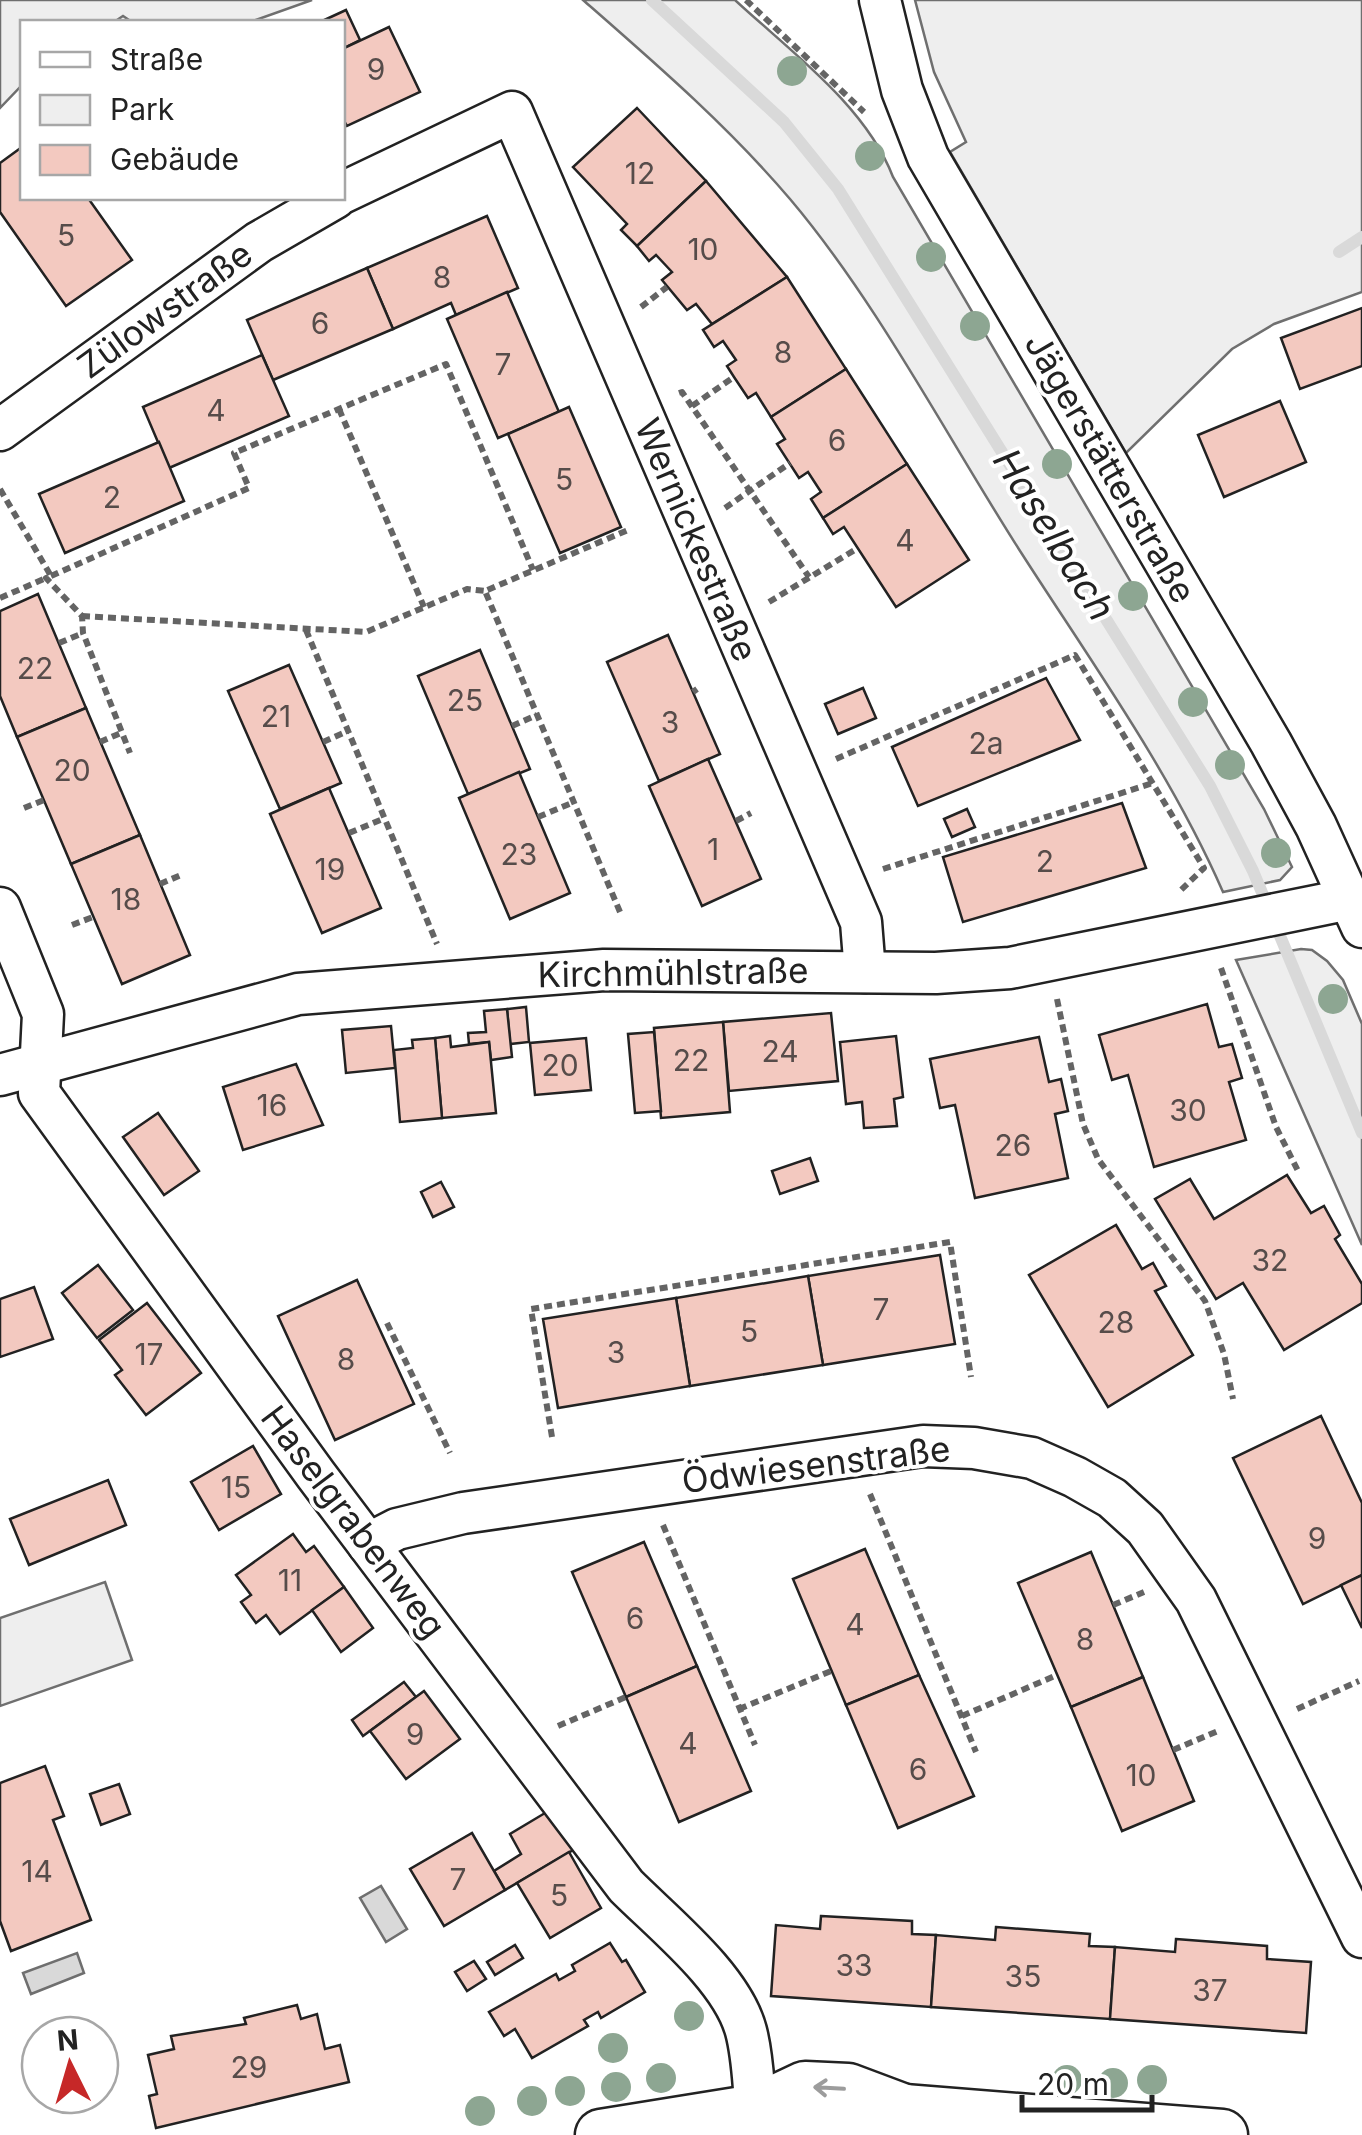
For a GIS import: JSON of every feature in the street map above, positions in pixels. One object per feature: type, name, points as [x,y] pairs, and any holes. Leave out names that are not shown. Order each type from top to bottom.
[{"type":"street","name":"Jägerstätterstraße","points":[[880,0],[902,90],[928,156],[1270,743],[1356,913]]},
{"type":"street","name":"Wernickestraße","points":[[345,192],[512,112],[862,922],[866,972]]},
{"type":"street","name":"Zülowstraße","points":[[0,430],[259,242],[332,200]]},
{"type":"street","name":"Haselgrabenweg","points":[[0,908],[44,1014],[39,1093],[368,1544],[626,1886],[664,1921],[738,2011],[748,2042],[756,2110]]},
{"type":"street","name":"Kirchmühlstraße","points":[[0,1075],[298,994],[604,970],[866,972],[1010,968],[1294,911],[1356,913]]},
{"type":"street","name":"Ödwiesenstraße","points":[[368,1544],[397,1529],[463,1513],[894,1450],[974,1448],[1032,1458],[1112,1498],[1145,1528],[1172,1562],[1216,1637],[1362,1937]]},
{"type":"street","points":[[601,2135],[756,2110],[794,2089],[830,2086],[904,2123],[1222,2135]]},
{"type":"path","points":[[746,0],[873,121]]},
{"type":"path","points":[[0,598],[249,488],[234,453],[446,364],[533,570]]},
{"type":"path","points":[[692,406],[734,377]]},
{"type":"path","points":[[640,409],[682,392],[809,577]]},
{"type":"path","points":[[340,409],[424,607]]},
{"type":"path","points":[[725,508],[790,463]]},
{"type":"path","points":[[0,489],[49,577],[82,616],[83,633],[130,753]]},
{"type":"path","points":[[82,616],[366,632],[467,589],[485,591],[628,530]]},
{"type":"path","points":[[767,603],[858,548]]},
{"type":"path","points":[[485,591],[620,912]]},
{"type":"path","points":[[306,630],[442,954]]},
{"type":"path","points":[[59,643],[83,633]]},
{"type":"path","points":[[852,752],[1075,654],[1204,868],[1178,893],[1175,907]]},
{"type":"path","points":[[512,726],[537,715]]},
{"type":"path","points":[[324,742],[348,730]]},
{"type":"path","points":[[100,742],[123,732]]},
{"type":"path","points":[[902,863],[1153,782]]},
{"type":"path","points":[[24,808],[44,800]]},
{"type":"path","points":[[538,817],[574,802]]},
{"type":"path","points":[[736,820],[751,812]]},
{"type":"path","points":[[349,833],[384,818]]},
{"type":"path","points":[[160,884],[181,875]]},
{"type":"path","points":[[72,925],[93,917]]},
{"type":"path","points":[[1217,957],[1276,1128],[1298,1171]]},
{"type":"path","points":[[1055,988],[1083,1124],[1098,1159],[1205,1301],[1224,1354],[1233,1399]]},
{"type":"path","points":[[552,1437],[531,1309],[950,1242],[971,1377]]},
{"type":"path","points":[[387,1322],[450,1453]]},
{"type":"path","points":[[866,1485],[976,1752]]},
{"type":"path","points":[[660,1519],[755,1745]]},
{"type":"path","points":[[1113,1605],[1156,1586]]},
{"type":"path","points":[[739,1708],[831,1670]]},
{"type":"path","points":[[962,1716],[1057,1675]]},
{"type":"path","points":[[1292,1712],[1359,1680]]},
{"type":"path","points":[[518,1742],[626,1697]]},
{"type":"path","points":[[1173,1750],[1227,1727]]},
{"type":"green space","points":[[0,0],[312,0],[256,20],[129,20],[123,16],[117,20],[20,20],[20,87],[0,108]]},
{"type":"green space","points":[[583,0],[735,0],[846,103],[881,151],[1264,809],[1292,867],[1280,880],[1223,892],[1155,762],[853,282],[790,199],[742,146]]},
{"type":"green space","points":[[915,0],[1362,0],[1362,292],[1274,324],[1232,349],[1126,453],[950,152],[966,142],[934,72]]},
{"type":"green space","points":[[1312,950],[1327,961],[1343,980],[1362,1024],[1362,1245],[1236,960]]},
{"type":"green space","points":[[105,1582],[132,1660],[0,1706],[0,1618]]},
{"type":"shaded area","points":[[381,1886],[407,1929],[386,1942],[360,1898]]},
{"type":"shaded area","points":[[77,1953],[84,1973],[31,1994],[23,1973]]},
{"type":"building","points":[[346,10],[360,40],[345,48],[345,20],[324,20]]},
{"type":"building","points":[[389,27],[420,92],[347,126],[345,48]]},
{"type":"building","points":[[637,108],[706,181],[637,246],[621,230],[627,224],[573,167]]},
{"type":"building","points":[[20,148],[20,200],[89,200],[132,260],[66,306],[0,212],[0,163]]},
{"type":"building","points":[[706,181],[787,277],[712,324],[696,304],[687,310],[662,280],[672,272],[656,255],[649,261],[637,246]]},
{"type":"building","points":[[487,216],[518,288],[456,315],[451,303],[393,329],[367,268]]},
{"type":"building","points":[[367,268],[393,329],[273,380],[247,320]]},
{"type":"building","points":[[787,277],[846,369],[771,417],[756,393],[748,398],[727,366],[736,360],[723,341],[714,347],[703,330]]},
{"type":"building","points":[[507,292],[559,412],[498,438],[447,319]]},
{"type":"building","points":[[1362,308],[1362,366],[1300,389],[1281,338]]},
{"type":"building","points":[[262,355],[289,416],[169,468],[143,407]]},
{"type":"building","points":[[846,369],[907,464],[823,518],[811,499],[821,492],[808,472],[799,478],[777,444],[785,439],[771,417]]},
{"type":"building","points":[[1280,401],[1306,462],[1224,497],[1198,435]]},
{"type":"building","points":[[569,407],[621,527],[560,553],[508,434]]},
{"type":"building","points":[[159,442],[184,501],[65,553],[39,494]]},
{"type":"building","points":[[907,464],[969,560],[896,607],[844,527],[833,534],[823,518]]},
{"type":"building","points":[[38,594],[86,708],[17,737],[0,696],[0,611]]},
{"type":"building","points":[[668,635],[720,754],[659,781],[607,662]]},
{"type":"building","points":[[480,650],[530,769],[468,794],[418,676]]},
{"type":"building","points":[[289,665],[341,783],[280,809],[228,691]]},
{"type":"building","points":[[1046,678],[1080,740],[918,806],[892,747]]},
{"type":"building","points":[[863,688],[876,718],[838,734],[825,704]]},
{"type":"building","points":[[86,708],[140,835],[71,864],[17,737]]},
{"type":"building","points":[[708,759],[761,879],[702,906],[649,786]]},
{"type":"building","points":[[519,772],[570,893],[510,919],[459,798]]},
{"type":"building","points":[[329,788],[381,908],[322,933],[270,814]]},
{"type":"building","points":[[1122,803],[1146,868],[963,922],[943,857]]},
{"type":"building","points":[[967,809],[975,827],[952,837],[944,819]]},
{"type":"building","points":[[140,835],[190,955],[122,984],[71,864]]},
{"type":"building","points":[[1207,1004],[1219,1047],[1232,1044],[1242,1078],[1229,1082],[1246,1140],[1154,1167],[1128,1075],[1112,1080],[1099,1035]]},
{"type":"building","points":[[526,1007],[529,1042],[510,1044],[507,1009]]},
{"type":"building","points":[[507,1009],[512,1057],[491,1060],[489,1042],[469,1044],[468,1033],[486,1032],[484,1011]]},
{"type":"building","points":[[831,1013],[838,1081],[729,1091],[723,1022]]},
{"type":"building","points":[[723,1022],[730,1112],[661,1118],[654,1028]]},
{"type":"building","points":[[391,1026],[395,1068],[346,1073],[342,1030]]},
{"type":"building","points":[[654,1032],[661,1111],[635,1113],[628,1034]]},
{"type":"building","points":[[450,1036],[451,1047],[489,1042],[496,1113],[442,1118],[435,1038]]},
{"type":"building","points":[[896,1036],[903,1097],[894,1099],[897,1126],[864,1128],[862,1102],[846,1104],[840,1042]]},
{"type":"building","points":[[1039,1037],[1049,1082],[1061,1079],[1068,1111],[1055,1114],[1068,1178],[975,1198],[955,1105],[940,1108],[930,1059]]},
{"type":"building","points":[[435,1038],[442,1118],[400,1122],[394,1050],[413,1048],[412,1040]]},
{"type":"building","points":[[586,1038],[591,1090],[535,1095],[530,1043]]},
{"type":"building","points":[[296,1064],[323,1125],[243,1150],[223,1087]]},
{"type":"building","points":[[158,1113],[199,1171],[164,1195],[123,1137]]},
{"type":"building","points":[[810,1158],[818,1181],[780,1194],[772,1171]]},
{"type":"building","points":[[1287,1175],[1311,1213],[1324,1206],[1340,1235],[1335,1239],[1362,1284],[1362,1303],[1284,1350],[1243,1283],[1216,1299],[1155,1199],[1190,1179],[1214,1219]]},
{"type":"building","points":[[441,1182],[454,1207],[433,1217],[421,1192]]},
{"type":"building","points":[[1116,1225],[1142,1269],[1153,1263],[1166,1286],[1155,1291],[1193,1355],[1108,1407],[1029,1275]]},
{"type":"building","points":[[940,1255],[955,1344],[823,1365],[808,1276]]},
{"type":"building","points":[[98,1265],[133,1310],[97,1338],[62,1293]]},
{"type":"building","points":[[808,1276],[823,1365],[690,1386],[676,1298]]},
{"type":"building","points":[[357,1280],[414,1404],[335,1440],[278,1316]]},
{"type":"building","points":[[34,1287],[53,1339],[0,1357],[0,1299]]},
{"type":"building","points":[[676,1298],[690,1386],[558,1408],[543,1319]]},
{"type":"building","points":[[147,1303],[201,1373],[146,1415],[115,1375],[122,1370],[99,1340]]},
{"type":"building","points":[[1321,1416],[1362,1503],[1362,1575],[1303,1604],[1233,1458]]},
{"type":"building","points":[[253,1446],[281,1494],[219,1530],[191,1482]]},
{"type":"building","points":[[108,1480],[126,1525],[29,1565],[10,1519]]},
{"type":"building","points":[[293,1534],[306,1552],[314,1546],[344,1587],[280,1634],[266,1615],[256,1623],[241,1602],[251,1595],[236,1575]]},
{"type":"building","points":[[644,1542],[697,1666],[626,1697],[572,1572]]},
{"type":"building","points":[[865,1549],[919,1675],[846,1705],[793,1579]]},
{"type":"building","points":[[1091,1552],[1143,1677],[1071,1707],[1018,1583]]},
{"type":"building","points":[[1362,1575],[1362,1628],[1341,1585]]},
{"type":"building","points":[[344,1587],[373,1628],[341,1652],[312,1610]]},
{"type":"building","points":[[697,1666],[751,1791],[679,1822],[626,1697]]},
{"type":"building","points":[[919,1675],[974,1796],[898,1828],[846,1705]]},
{"type":"building","points":[[1143,1677],[1194,1801],[1122,1831],[1071,1707]]},
{"type":"building","points":[[404,1682],[416,1697],[363,1736],[352,1720]]},
{"type":"building","points":[[424,1691],[460,1739],[406,1779],[370,1731]]},
{"type":"building","points":[[45,1766],[64,1816],[53,1820],[91,1920],[11,1951],[0,1921],[0,1783]]},
{"type":"building","points":[[119,1784],[130,1814],[101,1825],[90,1794]]},
{"type":"building","points":[[545,1813],[575,1849],[505,1890],[494,1871],[521,1854],[510,1834]]},
{"type":"building","points":[[472,1833],[505,1890],[444,1926],[410,1869]]},
{"type":"building","points":[[569,1852],[601,1908],[550,1938],[517,1883]]},
{"type":"building","points":[[821,1916],[912,1921],[912,1934],[936,1935],[931,2007],[771,1996],[776,1925],[820,1929]]},
{"type":"building","points":[[996,1927],[1090,1934],[1089,1946],[1115,1947],[1110,2019],[931,2007],[936,1935],[995,1940]]},
{"type":"building","points":[[1176,1939],[1267,1946],[1267,1959],[1311,1962],[1306,2033],[1110,2019],[1115,1947],[1175,1952]]},
{"type":"building","points":[[610,1943],[622,1962],[626,1960],[645,1992],[601,2018],[598,2012],[584,2020],[588,2026],[532,2058],[515,2029],[504,2036],[489,2012],[556,1974],[559,1980],[575,1971],[572,1965]]},
{"type":"building","points":[[515,1945],[523,1958],[495,1975],[487,1962]]},
{"type":"building","points":[[474,1961],[486,1979],[467,1991],[455,1972]]},
{"type":"building","points":[[297,2005],[301,2019],[317,2014],[325,2049],[340,2045],[349,2082],[156,2128],[149,2096],[157,2094],[148,2055],[174,2049],[171,2036],[246,2024],[244,2018]]},
{"type":"waterway","name":"Haselbach","points":[[652,0],[784,122],[838,189],[1210,786],[1253,871],[1362,1133]]},
{"type":"waterway","points":[[1339,252],[1362,237]]}]
